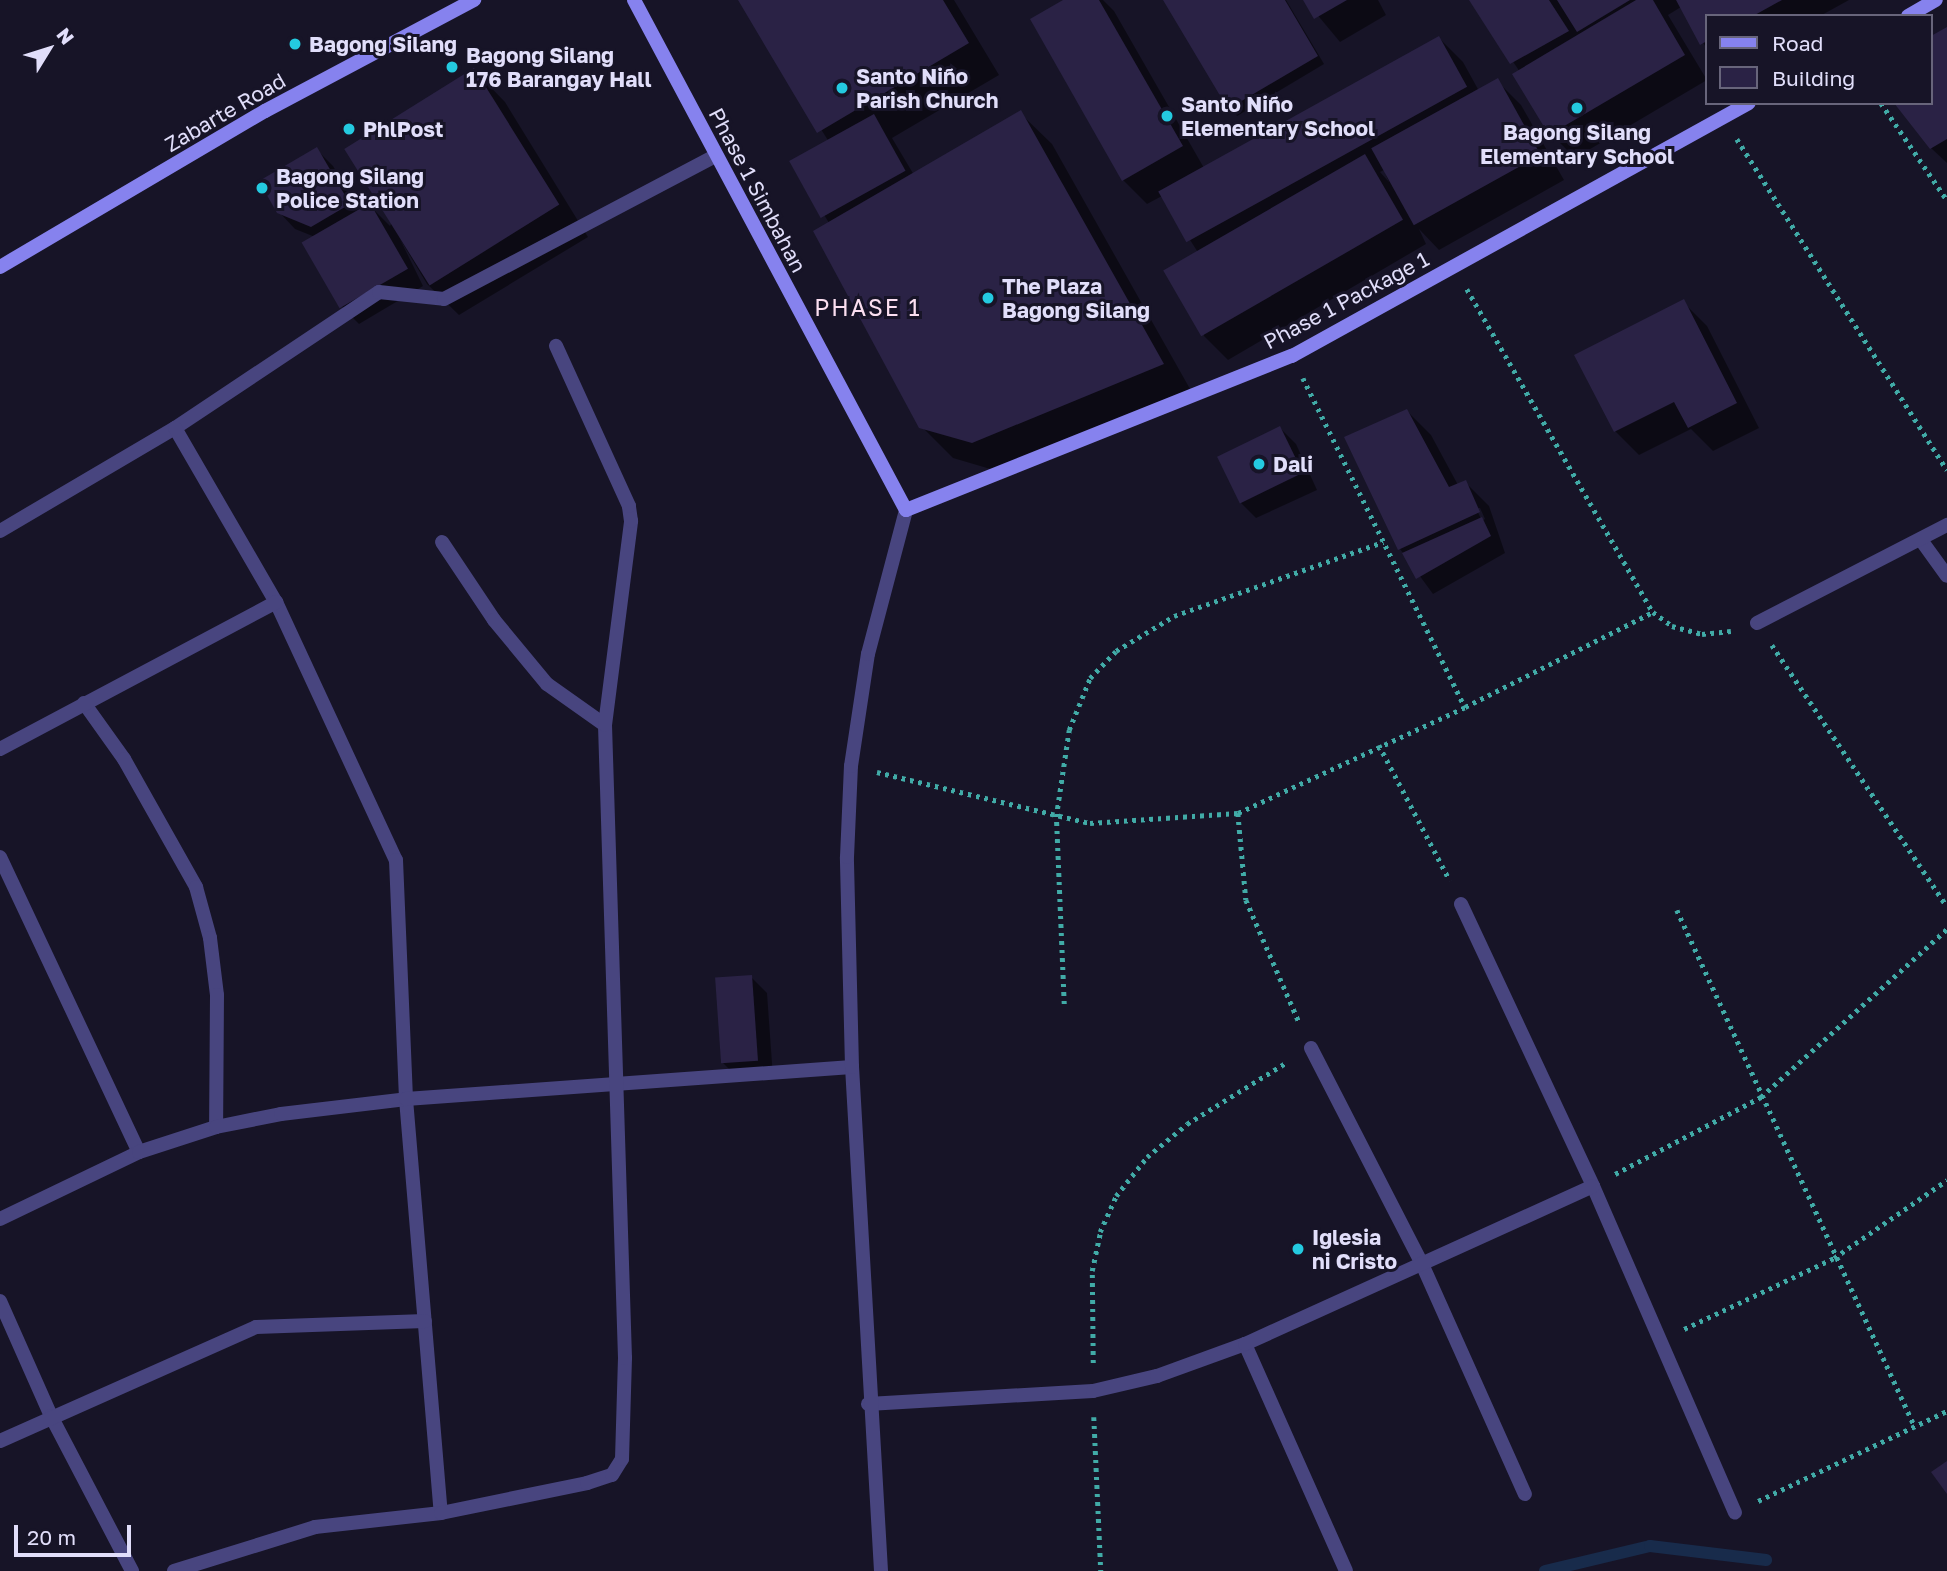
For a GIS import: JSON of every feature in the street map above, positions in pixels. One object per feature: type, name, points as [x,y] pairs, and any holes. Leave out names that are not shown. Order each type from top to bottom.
[{"type":"main road","name":"Zabarte Road","points":[[0,267],[265,111],[474,0]]},
{"type":"main road","name":"Phase 1 Simbahan","points":[[634,0],[906,510]]},
{"type":"main road","points":[[1912,14],[1936,0]]},
{"type":"main road","name":"Phase 1 Package 1","points":[[906,510],[1292,356],[1745,105]]},
{"type":"street","points":[[0,531],[175,428],[379,292],[444,299],[715,156]]},
{"type":"street","points":[[174,1571],[315,1527],[441,1513],[587,1483],[618,1469],[625,1446],[625,1358],[605,725],[627,562],[629,506],[556,346]]},
{"type":"street","points":[[175,428],[276,602],[396,860],[406,1099],[441,1513]]},
{"type":"street","points":[[881,1571],[868,1404],[852,1067],[847,857],[851,766],[868,654],[906,510]]},
{"type":"street","points":[[1757,623],[1947,526]]},
{"type":"street","points":[[1921,540],[1947,576]]},
{"type":"street","points":[[442,542],[494,620],[547,684],[605,725]]},
{"type":"street","points":[[0,749],[276,602]]},
{"type":"street","points":[[84,702],[124,759],[196,887],[210,938],[217,995],[216,1127]]},
{"type":"street","points":[[0,857],[139,1152]]},
{"type":"street","points":[[1461,904],[1593,1186],[1735,1512]]},
{"type":"street","points":[[1311,1048],[1422,1264],[1525,1494]]},
{"type":"street","points":[[0,1219],[139,1152],[216,1127],[406,1099],[852,1067]]},
{"type":"street","points":[[868,1404],[1093,1391],[1157,1376],[1245,1344],[1593,1186]]},
{"type":"street","points":[[0,1301],[51,1416],[132,1571]]},
{"type":"street","points":[[0,1441],[256,1327],[425,1321]]},
{"type":"street","points":[[1245,1344],[1346,1571]]},
{"type":"path","points":[[1882,105],[1947,200]]},
{"type":"path","points":[[1724,117],[1947,470]]},
{"type":"path","points":[[1453,266],[1653,612],[1672,626],[1702,634],[1757,623],[1947,906]]},
{"type":"path","points":[[1292,356],[1465,707]]},
{"type":"path","points":[[1064,1004],[1056,817],[1069,730],[1090,678],[1116,651],[1174,616],[1384,542]]},
{"type":"path","points":[[851,766],[971,791],[1056,817],[1090,823],[1237,813],[1465,707],[1653,612]]},
{"type":"path","points":[[1379,746],[1461,904]]},
{"type":"path","points":[[1101,1571],[1093,1391],[1092,1272],[1100,1232],[1116,1196],[1147,1157],[1187,1124],[1311,1048],[1246,900],[1237,813]]},
{"type":"path","points":[[1677,910],[1834,1258],[1915,1427]]},
{"type":"path","points":[[1593,1186],[1761,1097],[1947,929]]},
{"type":"path","points":[[1660,1341],[1834,1258],[1947,1180]]},
{"type":"path","points":[[1735,1512],[1947,1411]]},
{"type":"building","name":"Santo Niño Parish Church","points":[[738,0],[943,0],[969,43],[817,133]]},
{"type":"building","points":[[1063,0],[1099,0],[1183,146],[1122,181],[1030,19]]},
{"type":"building","points":[[1163,0],[1285,0],[1318,56],[1228,109]]},
{"type":"building","points":[[1303,0],[1347,0],[1314,19]]},
{"type":"building","points":[[1469,0],[1549,0],[1569,31],[1510,64]]},
{"type":"building","points":[[1557,0],[1630,0],[1577,32]]},
{"type":"building","points":[[1636,0],[1653,0],[1685,55],[1549,135],[1512,74]]},
{"type":"building","points":[[1676,0],[1782,0],[1757,14],[1706,14],[1706,42],[1700,45]]},
{"type":"building","points":[[1947,27],[1947,139],[1930,149],[1896,105],[1933,105],[1933,35]]},
{"type":"building","points":[[1439,36],[1467,87],[1186,242],[1158,192]]},
{"type":"building","points":[[474,68],[559,205],[430,286],[344,149]]},
{"type":"building","points":[[1498,78],[1541,155],[1414,225],[1371,148]]},
{"type":"building","name":"The Plaza Bagong Silang","points":[[1021,110],[1164,364],[972,443],[919,428],[813,231]]},
{"type":"building","points":[[874,114],[906,171],[821,218],[789,161]]},
{"type":"building","points":[[317,147],[350,204],[311,227],[277,213],[259,181]]},
{"type":"building","points":[[1365,154],[1403,220],[1201,336],[1163,270]]},
{"type":"building","points":[[370,203],[408,269],[340,308],[302,243]]},
{"type":"building","points":[[1684,299],[1737,403],[1688,428],[1674,402],[1614,432],[1574,355]]},
{"type":"building","points":[[1407,409],[1449,487],[1466,480],[1480,512],[1398,550],[1344,437]]},
{"type":"building","name":"Dali","points":[[1280,426],[1303,473],[1240,503],[1217,457]]},
{"type":"building","points":[[1482,517],[1491,536],[1416,579],[1402,553]]},
{"type":"building","points":[[752,975],[758,1061],[721,1063],[715,978]]},
{"type":"building","points":[[1947,1461],[1947,1494],[1931,1472]]},
{"type":"waterway","points":[[1545,1571],[1650,1546],[1766,1560]]},
{"type":"place","name":"Bagong Silang","points":[[295,44]]},
{"type":"place","name":"Bagong Silang 176 Barangay Hall","points":[[452,67]]},
{"type":"place","name":"Santo Niño Parish Church","points":[[842,88]]},
{"type":"place","name":"Bagong Silang Elementary School","points":[[1577,108]]},
{"type":"place","name":"Santo Niño Elementary School","points":[[1167,116]]},
{"type":"place","name":"PhlPost","points":[[349,129]]},
{"type":"place","name":"Bagong Silang Police Station","points":[[262,188]]},
{"type":"place","name":"The Plaza Bagong Silang","points":[[988,298]]},
{"type":"place","name":"Dali","points":[[1259,464]]},
{"type":"place","name":"Iglesia ni Cristo","points":[[1298,1249]]},
{"type":"district","name":"PHASE 1","points":[[868,307]]}]
